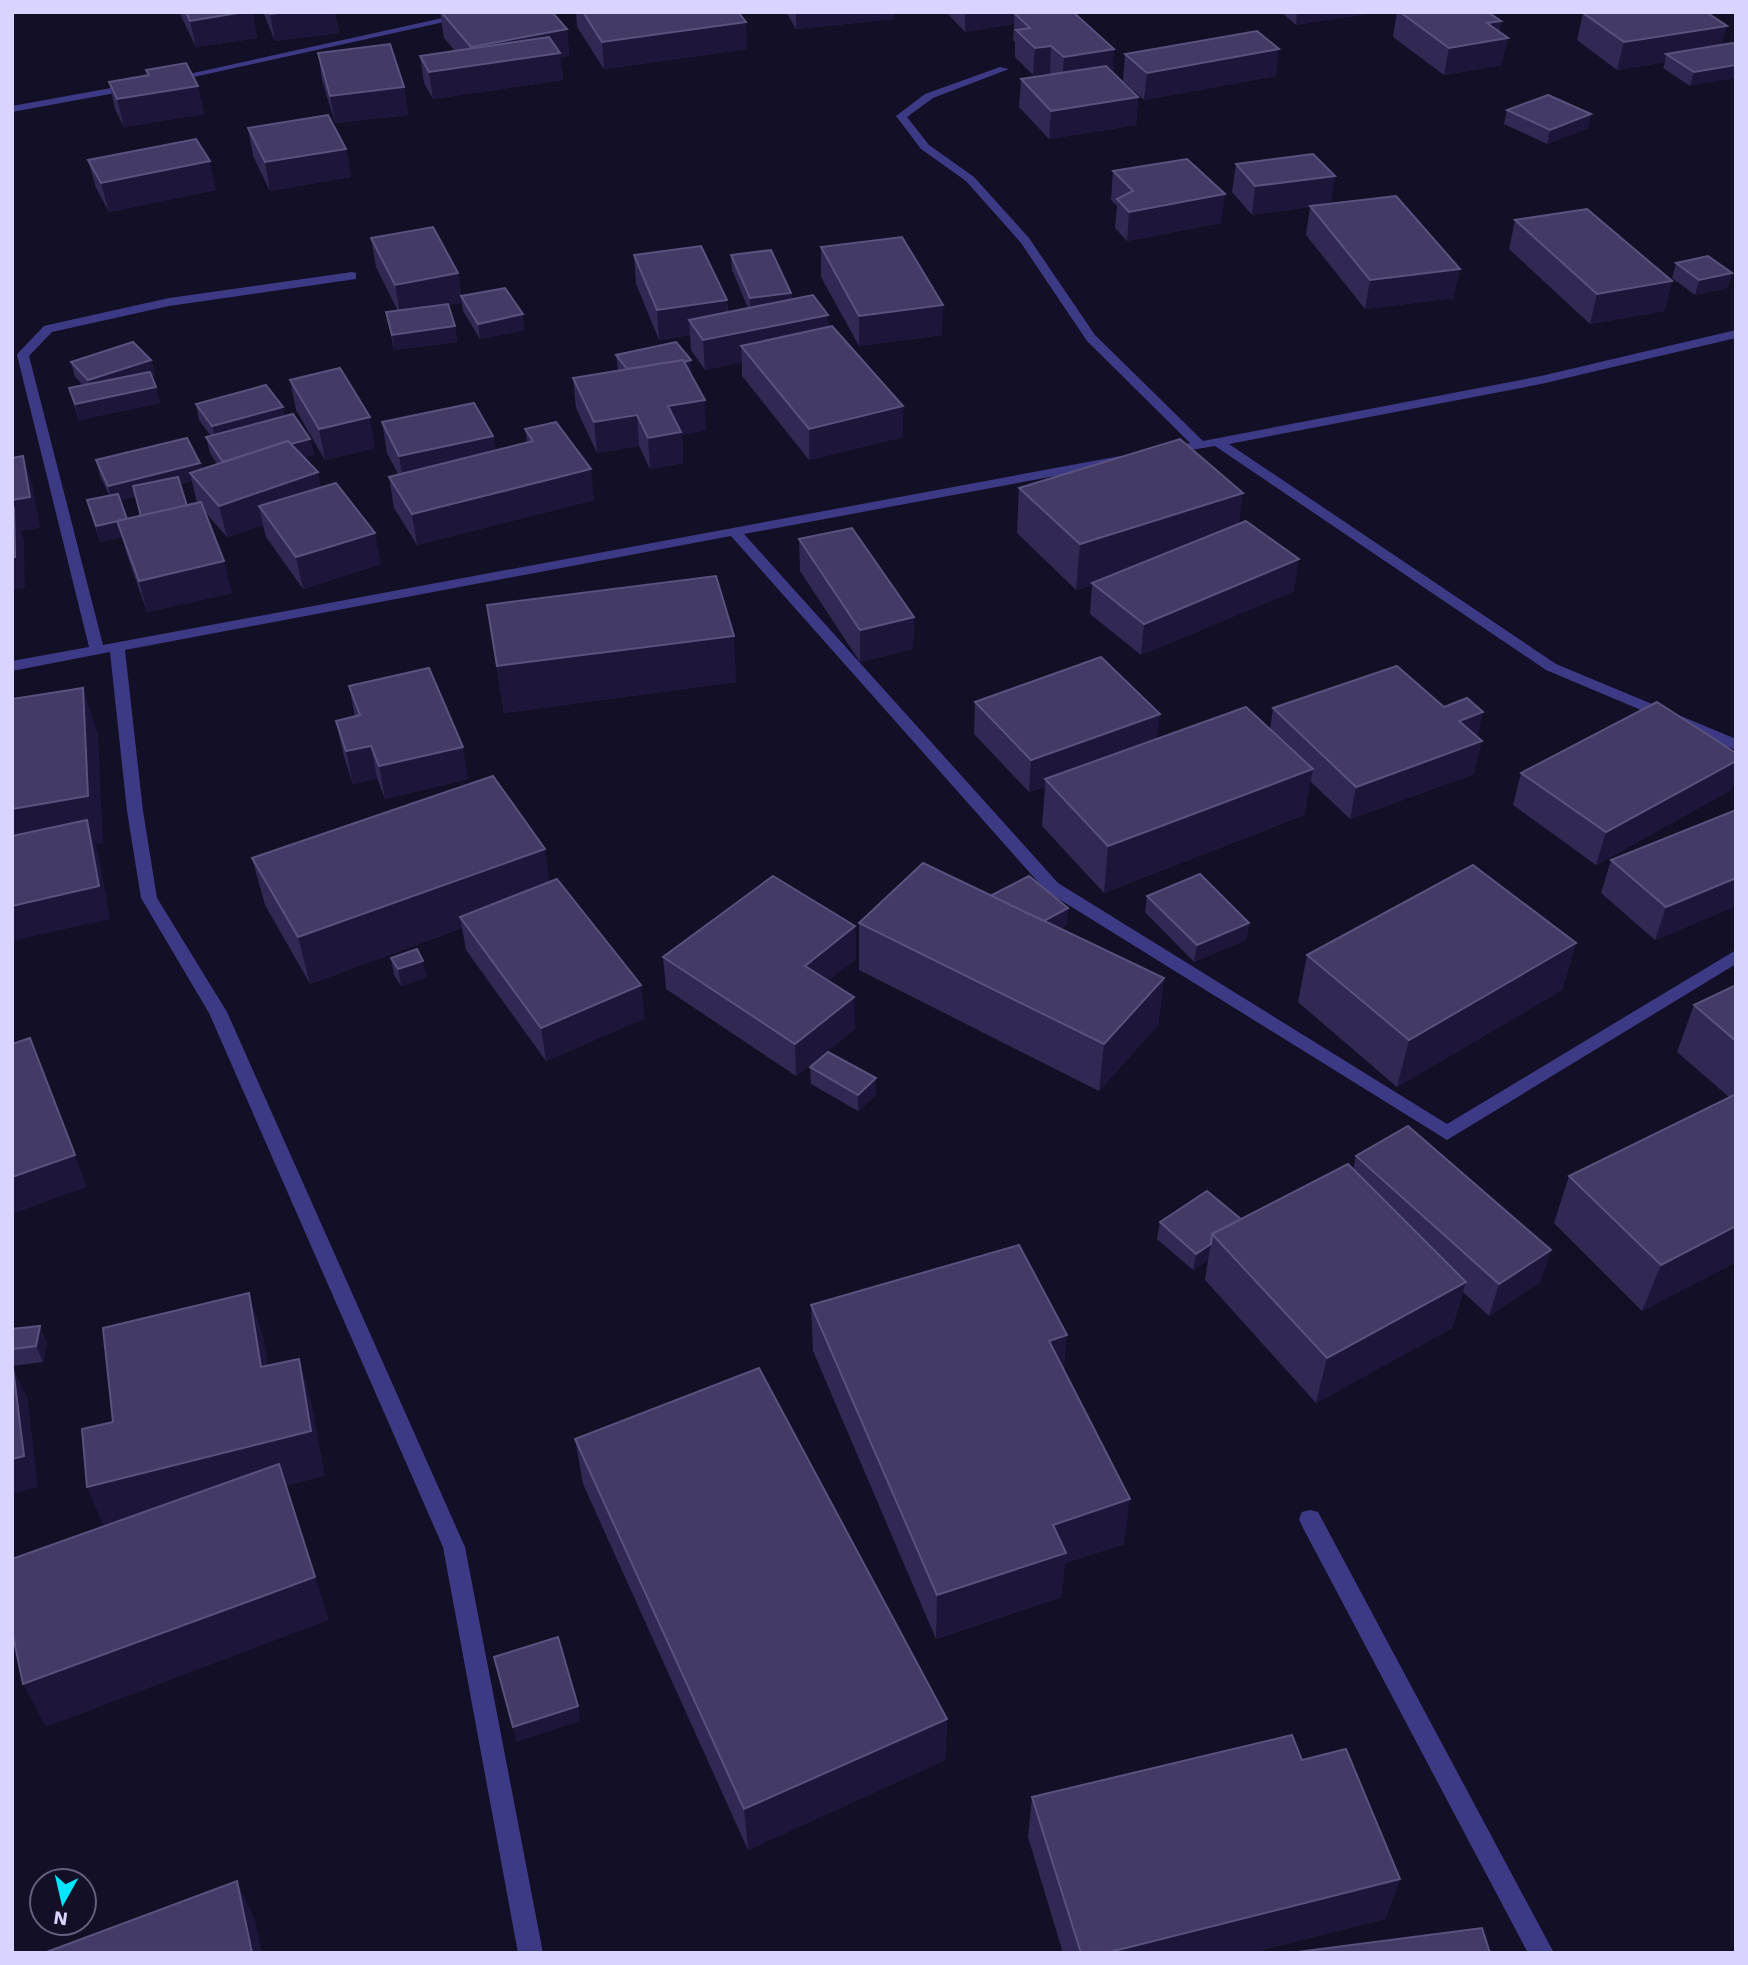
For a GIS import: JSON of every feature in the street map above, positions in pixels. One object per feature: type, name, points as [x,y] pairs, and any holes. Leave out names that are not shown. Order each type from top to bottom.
[{"type":"street","points":[[163,81],[485,12]]},
{"type":"street","points":[[1004,69],[929,96],[901,116],[925,147],[970,178],[1025,241],[1091,338],[1200,445]]},
{"type":"street","points":[[12,109],[149,83]]},
{"type":"street","points":[[97,650],[23,355],[48,329],[169,302],[352,276]]},
{"type":"street","points":[[12,666],[1541,380],[1736,334]]},
{"type":"street","points":[[1217,442],[1551,667],[1736,745]]},
{"type":"street","points":[[735,532],[1052,887],[1447,1133],[1736,956]]},
{"type":"street","points":[[117,646],[135,811],[149,898],[218,1012],[454,1548],[531,1953]]},
{"type":"street","points":[[1310,1519],[1542,1953]]},
{"type":"building","points":[[186,12],[244,12],[190,21]]},
{"type":"building","points":[[441,12],[552,12],[567,29],[471,47]]},
{"type":"building","points":[[583,12],[738,12],[746,22],[602,42]]},
{"type":"building","points":[[1073,12],[1114,49],[1064,57],[1051,46],[1035,48],[1016,30],[1030,28],[1014,13]]},
{"type":"building","points":[[1400,12],[1488,12],[1501,21],[1487,23],[1508,38],[1449,48]]},
{"type":"building","points":[[1706,12],[1727,26],[1624,42],[1583,13]]},
{"type":"building","points":[[1257,31],[1279,49],[1147,73],[1125,54]]},
{"type":"building","points":[[549,37],[560,53],[429,72],[420,56]]},
{"type":"building","points":[[1732,43],[1736,45],[1736,65],[1694,72],[1666,54]]},
{"type":"building","points":[[390,44],[404,87],[330,96],[318,53]]},
{"type":"building","points":[[186,63],[198,86],[117,99],[109,82],[149,75],[146,70]]},
{"type":"building","points":[[1106,66],[1138,97],[1051,111],[1021,79]]},
{"type":"building","points":[[1548,95],[1591,114],[1550,130],[1507,110]]},
{"type":"building","points":[[328,115],[346,149],[265,162],[248,128]]},
{"type":"building","points":[[196,139],[210,161],[101,183],[88,160]]},
{"type":"building","points":[[1313,154],[1335,176],[1255,186],[1236,164]]},
{"type":"building","points":[[1187,159],[1225,194],[1129,212],[1117,199],[1133,191],[1113,171]]},
{"type":"building","points":[[1396,196],[1460,269],[1370,280],[1310,206]]},
{"type":"building","points":[[1587,209],[1672,281],[1597,294],[1515,220]]},
{"type":"building","points":[[433,227],[458,273],[395,285],[371,238]]},
{"type":"building","points":[[902,237],[943,305],[859,316],[821,247]]},
{"type":"building","points":[[701,246],[727,300],[657,310],[634,255]]},
{"type":"building","points":[[771,250],[791,293],[750,298],[731,255]]},
{"type":"building","points":[[1708,256],[1732,273],[1699,280],[1676,263]]},
{"type":"building","points":[[505,288],[523,314],[478,324],[461,296]]},
{"type":"building","points":[[813,295],[828,315],[703,340],[689,320]]},
{"type":"building","points":[[448,304],[455,326],[392,335],[386,312]]},
{"type":"building","points":[[832,326],[903,406],[809,429],[741,346]]},
{"type":"building","points":[[133,342],[151,360],[88,380],[71,362]]},
{"type":"building","points":[[676,342],[691,360],[627,369],[616,355]]},
{"type":"building","points":[[683,360],[705,400],[668,406],[681,432],[648,438],[637,415],[594,422],[573,378]]},
{"type":"building","points":[[340,368],[370,417],[319,429],[290,380]]},
{"type":"building","points":[[150,372],[156,387],[75,404],[69,388]]},
{"type":"building","points":[[266,385],[283,407],[212,426],[196,404]]},
{"type":"building","points":[[474,403],[493,436],[399,456],[382,422]]},
{"type":"building","points":[[293,414],[310,439],[291,444],[288,441],[223,462],[206,437]]},
{"type":"building","points":[[556,422],[591,469],[412,514],[389,477],[533,441],[525,429]]},
{"type":"building","points":[[187,438],[200,463],[108,486],[96,460]]},
{"type":"building","points":[[1180,439],[1243,493],[1080,544],[1019,488]]},
{"type":"building","points":[[288,441],[318,472],[219,506],[190,473]]},
{"type":"building","points":[[23,456],[30,497],[12,500],[12,458]]},
{"type":"building","points":[[178,477],[187,506],[141,516],[133,486]]},
{"type":"building","points":[[336,483],[375,533],[296,557],[259,506]]},
{"type":"building","points":[[118,494],[127,519],[96,526],[87,500]]},
{"type":"building","points":[[201,502],[224,561],[139,581],[117,521]]},
{"type":"building","points":[[14,508],[15,557],[12,557],[12,509]]},
{"type":"building","points":[[1246,521],[1299,559],[1144,624],[1092,583]]},
{"type":"building","points":[[852,528],[914,617],[860,630],[799,539]]},
{"type":"building","points":[[716,576],[734,636],[497,666],[487,605]]},
{"type":"building","points":[[1101,657],[1160,714],[1031,760],[975,702]]},
{"type":"building","points":[[1397,666],[1444,707],[1467,698],[1483,712],[1459,721],[1482,741],[1356,787],[1273,708]]},
{"type":"building","points":[[429,668],[463,747],[379,766],[371,746],[346,751],[336,721],[360,715],[349,686]]},
{"type":"building","points":[[83,688],[88,796],[12,809],[12,699]]},
{"type":"building","points":[[1657,702],[1736,753],[1736,761],[1606,832],[1521,773]]},
{"type":"building","points":[[1246,707],[1313,769],[1108,846],[1045,779]]},
{"type":"building","points":[[493,776],[545,849],[298,937],[252,858]]},
{"type":"building","points":[[1736,810],[1736,878],[1666,907],[1611,860]]},
{"type":"building","points":[[87,820],[99,886],[12,906],[12,836]]},
{"type":"building","points":[[923,863],[1164,978],[1104,1044],[859,923]]},
{"type":"building","points":[[1473,865],[1576,943],[1409,1040],[1307,955]]},
{"type":"building","points":[[1200,874],[1249,923],[1197,945],[1147,896]]},
{"type":"building","points":[[773,876],[855,926],[805,966],[854,997],[795,1044],[663,957]]},
{"type":"building","points":[[1029,876],[1068,908],[1044,921],[992,895]]},
{"type":"building","points":[[557,879],[641,985],[541,1028],[460,917]]},
{"type":"building","points":[[417,949],[423,961],[398,969],[391,958]]},
{"type":"building","points":[[1736,985],[1736,1041],[1694,1005]]},
{"type":"building","points":[[30,1038],[75,1155],[12,1177],[12,1044]]},
{"type":"building","points":[[828,1052],[876,1078],[858,1095],[810,1067]]},
{"type":"building","points":[[1736,1094],[1736,1226],[1661,1265],[1569,1176]]},
{"type":"building","points":[[1408,1126],[1551,1250],[1499,1284],[1356,1156]]},
{"type":"building","points":[[1348,1164],[1466,1282],[1327,1358],[1212,1234]]},
{"type":"building","points":[[1207,1191],[1241,1219],[1212,1234],[1211,1244],[1196,1254],[1160,1222]]},
{"type":"building","points":[[1019,1245],[1067,1335],[1049,1341],[1130,1499],[1053,1525],[1066,1553],[937,1595],[811,1305]]},
{"type":"building","points":[[249,1293],[261,1367],[299,1359],[311,1431],[87,1487],[82,1429],[113,1422],[103,1328]]},
{"type":"building","points":[[40,1326],[36,1346],[12,1349],[12,1329]]},
{"type":"building","points":[[12,1368],[24,1456],[12,1459]]},
{"type":"building","points":[[759,1368],[947,1719],[744,1809],[575,1439]]},
{"type":"building","points":[[279,1464],[315,1577],[23,1684],[12,1631],[12,1559]]},
{"type":"building","points":[[558,1637],[578,1706],[513,1727],[494,1657]]},
{"type":"building","points":[[1292,1735],[1302,1760],[1346,1749],[1400,1879],[1106,1953],[1081,1953],[1032,1797]]},
{"type":"building","points":[[237,1881],[252,1953],[44,1953],[87,1937],[98,1937],[98,1933]]},
{"type":"building","points":[[1482,1928],[1490,1953],[1290,1953]]}]
